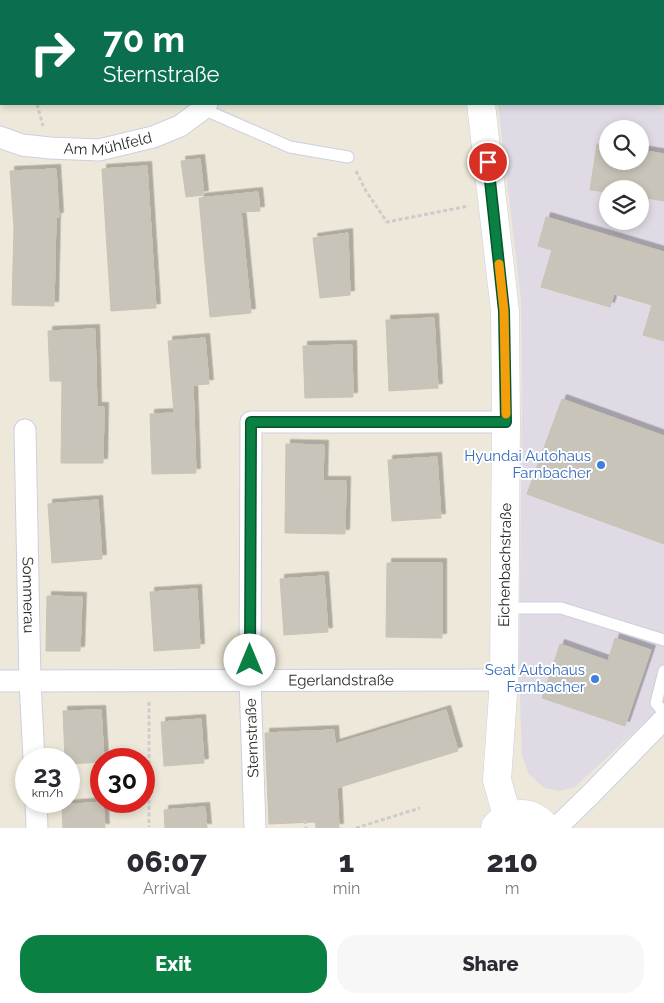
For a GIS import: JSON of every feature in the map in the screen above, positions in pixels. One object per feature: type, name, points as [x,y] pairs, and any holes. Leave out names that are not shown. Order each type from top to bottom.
[{"type":"street","name":"Eichenbachstraße","points":[[481,105],[504,311],[506,422],[504,680],[497,780],[501,822]]},
{"type":"street","name":"Am Mühlfeld","points":[[0,137],[22,145],[100,150],[153,138],[180,126],[205,106]]},
{"type":"street","name":"Sternstraße","points":[[255,828],[250,680],[251,422],[506,422]]},
{"type":"street","name":"Sommerau","points":[[25,430],[30,682],[33,748]]},
{"type":"street","name":"Egerlandstraße","points":[[0,681],[504,680]]},
{"type":"street","points":[[556,828],[664,719]]},
{"type":"street","points":[[36,813],[37,828]]},
{"type":"street","points":[[501,822],[517,814],[528,814],[537,818],[546,828]]},
{"type":"lane","points":[[205,106],[290,148],[348,157]]},
{"type":"lane","points":[[504,608],[561,608],[664,640]]},
{"type":"lane","points":[[664,671],[656,703],[664,713]]},
{"type":"path","points":[[348,157],[366,192],[387,222],[492,202]]},
{"type":"path","points":[[148,681],[149,827]]},
{"type":"path","points":[[356,828],[420,808]]},
{"type":"path","points":[[305,820],[306,828]]},
{"type":"shaded area","points":[[498,105],[664,105],[664,705],[575,787],[560,791],[544,788],[529,774],[522,756],[519,669],[522,410],[521,299]]},
{"type":"building","points":[[597,144],[599,144],[599,170],[649,170],[649,152],[664,154],[664,201],[649,198],[649,180],[599,180],[599,191],[590,190]]},
{"type":"building","points":[[200,159],[204,195],[186,197],[181,161]]},
{"type":"building","points":[[147,166],[156,308],[111,311],[102,169]]},
{"type":"building","points":[[56,169],[59,217],[56,217],[54,306],[12,305],[14,228],[10,171]]},
{"type":"building","points":[[258,192],[260,211],[241,212],[251,313],[210,317],[199,198]]},
{"type":"building","points":[[546,217],[664,252],[664,341],[643,335],[652,305],[614,294],[610,307],[541,287],[552,250],[538,246]]},
{"type":"building","points":[[348,233],[350,295],[320,298],[313,238]]},
{"type":"building","points":[[434,318],[438,388],[389,391],[386,320]]},
{"type":"building","points":[[95,329],[97,407],[104,407],[103,463],[61,463],[62,381],[50,381],[48,331]]},
{"type":"building","points":[[205,338],[209,384],[193,385],[196,473],[152,474],[150,414],[174,413],[168,341]]},
{"type":"building","points":[[352,345],[353,397],[305,398],[303,346]]},
{"type":"building","name":"Hyundai Autohaus Farnbacher","points":[[562,399],[664,436],[664,544],[527,494]]},
{"type":"building","points":[[286,444],[324,445],[323,481],[346,481],[345,534],[285,533]]},
{"type":"building","points":[[437,457],[441,518],[392,521],[388,460]]},
{"type":"building","points":[[98,500],[102,559],[52,563],[48,504]]},
{"type":"building","points":[[387,563],[442,563],[442,638],[386,637]]},
{"type":"building","points":[[324,576],[328,632],[284,635],[280,579]]},
{"type":"building","points":[[197,589],[200,648],[154,651],[150,592]]},
{"type":"building","points":[[47,596],[82,597],[80,651],[46,651]]},
{"type":"building","name":"Seat Autohaus Farnbacher","points":[[615,638],[651,650],[625,726],[542,698],[560,644],[608,661]]},
{"type":"building","points":[[101,710],[103,748],[90,748],[90,763],[80,763],[80,748],[65,748],[63,711]]},
{"type":"building","points":[[446,710],[458,751],[337,788],[339,828],[316,828],[315,822],[269,824],[265,733],[334,730],[335,744]]},
{"type":"building","points":[[201,719],[204,763],[164,766],[161,722]]},
{"type":"building","points":[[90,803],[90,813],[104,813],[105,828],[63,828],[62,813],[80,813],[80,804]]},
{"type":"building","points":[[205,807],[207,828],[165,828],[164,810]]},
{"type":"slow traffic","points":[[499,264],[504,311],[506,414]]},
{"type":"place","name":"Hyundai Autohaus Farnbacher","points":[[601,465]]},
{"type":"place","name":"Seat Autohaus Farnbacher","points":[[595,679]]},
{"type":"route","points":[[250,660],[251,422],[506,422],[504,311],[488,162]]}]
